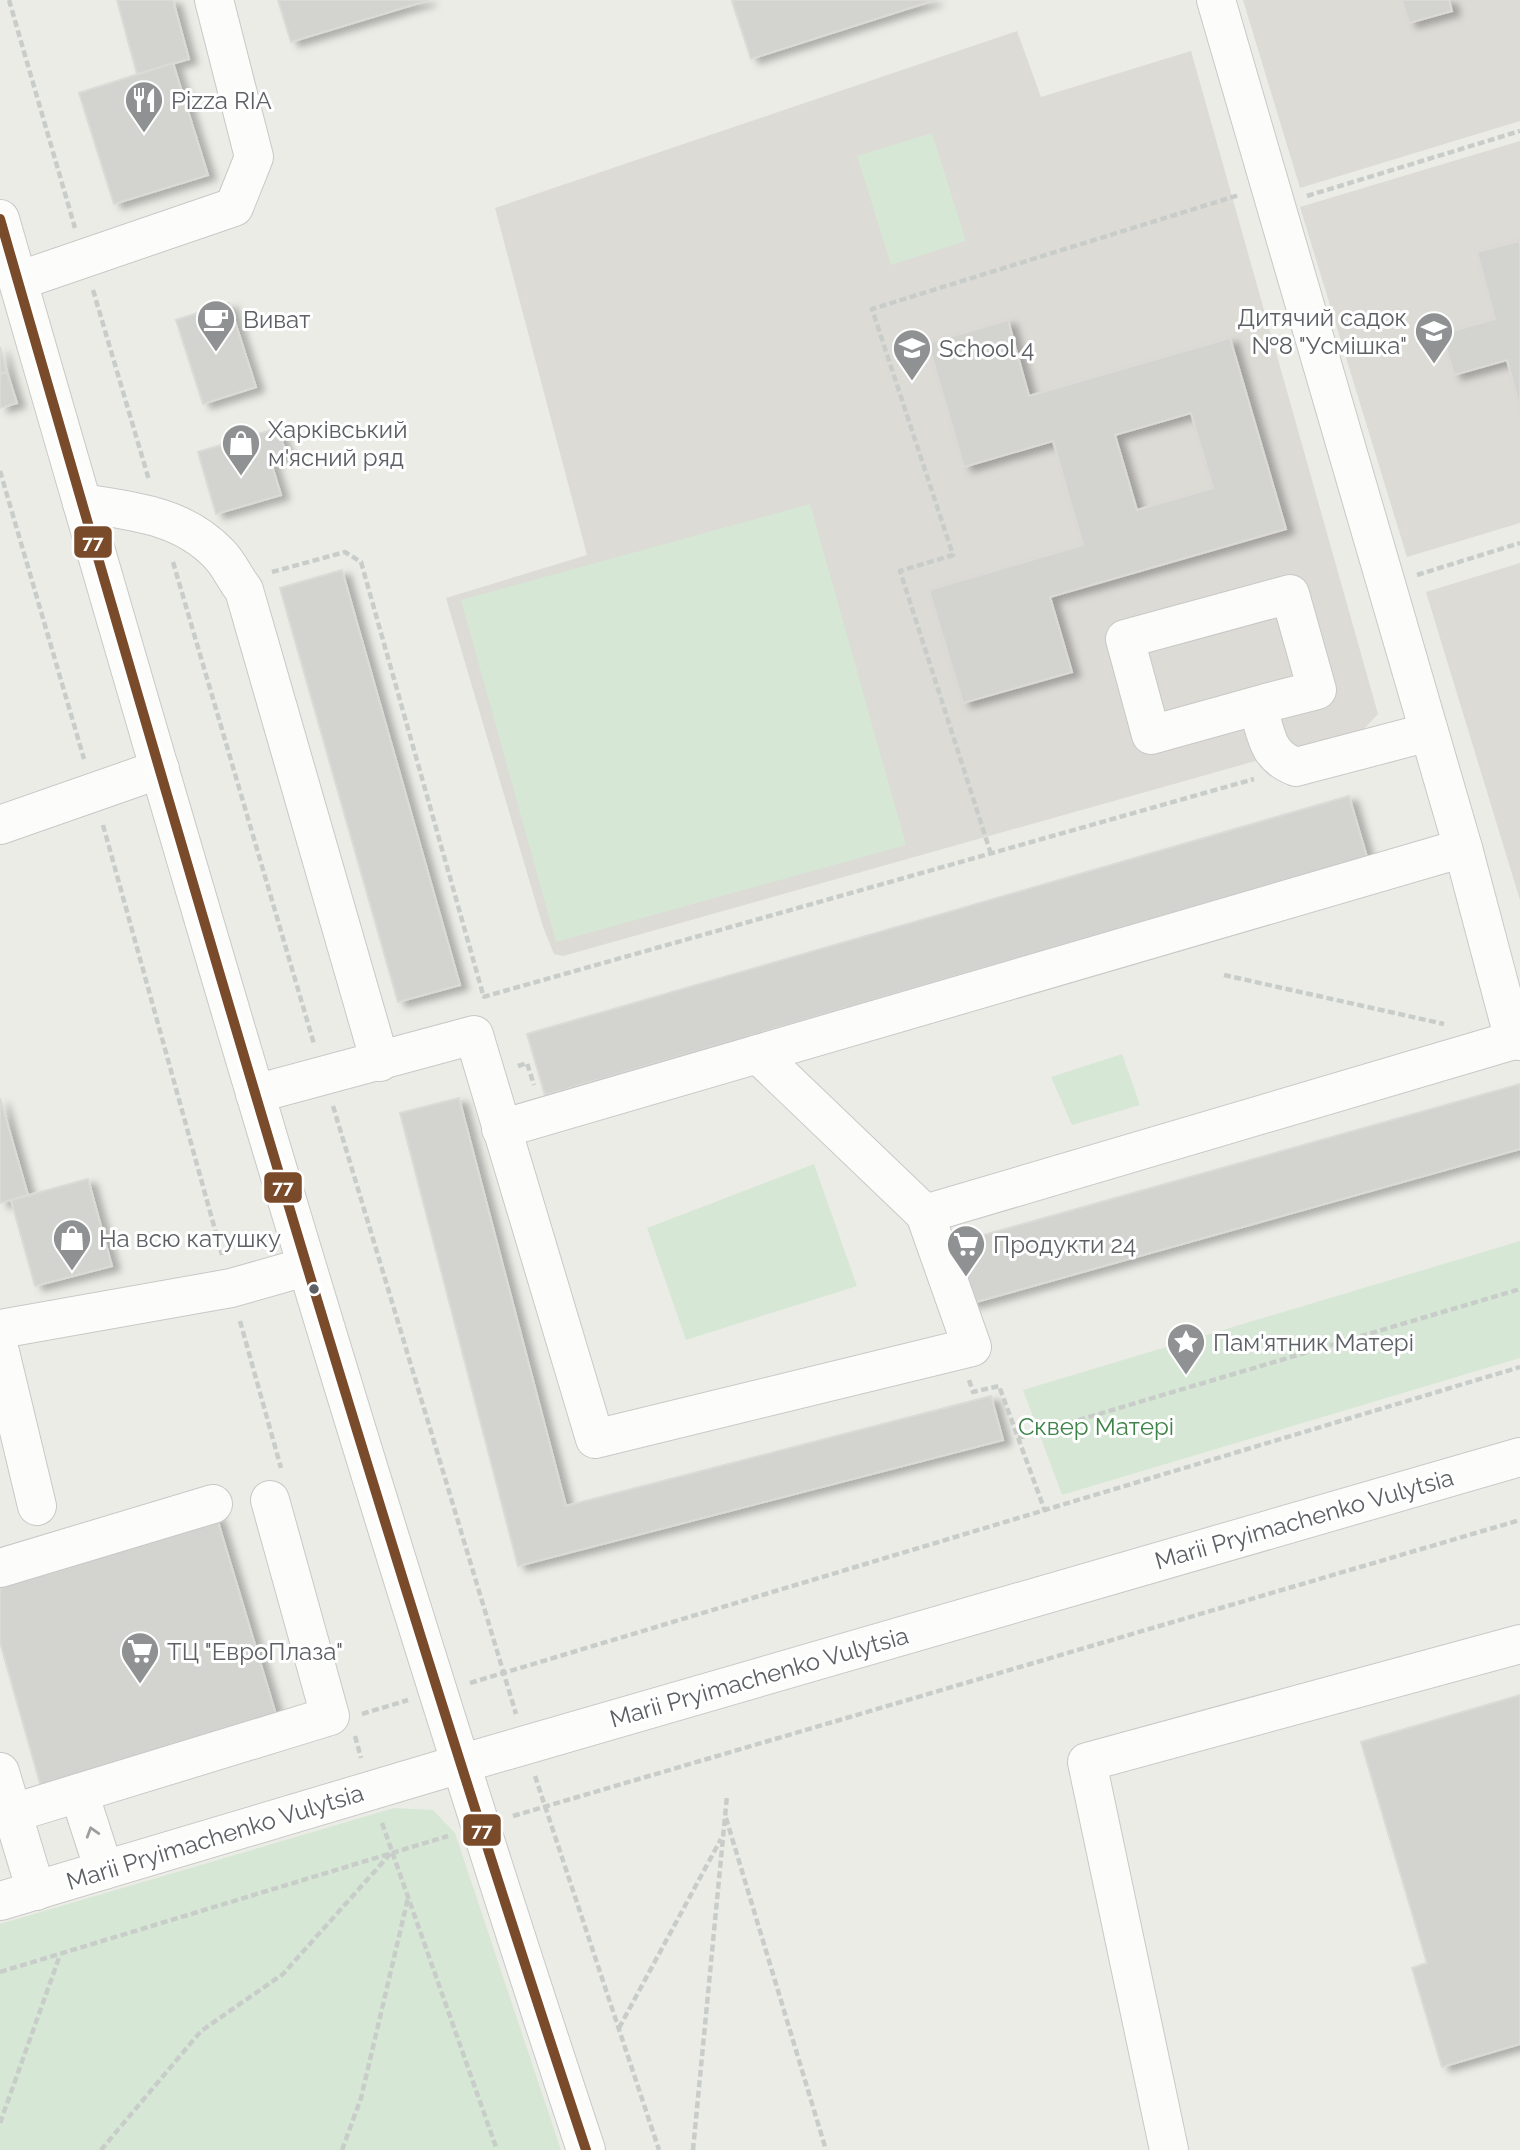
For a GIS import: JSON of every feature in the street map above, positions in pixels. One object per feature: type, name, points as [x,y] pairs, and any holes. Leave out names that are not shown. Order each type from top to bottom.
[{"type":"street","points":[[18,281],[234,207],[254,157],[214,0]]},
{"type":"street","points":[[925,1214],[1517,1040],[1216,0]]},
{"type":"street","points":[[0,219],[305,1267],[479,1828],[586,2150]]},
{"type":"street","points":[[82,503],[159,515],[192,532],[219,554],[244,590],[380,1062]]},
{"type":"street","points":[[1290,594],[1317,690],[1257,709],[1151,735],[1125,639],[1290,594]]},
{"type":"street","points":[[1257,709],[1271,752],[1281,762],[1296,767],[1429,732]]},
{"type":"street","points":[[0,825],[160,769]]},
{"type":"street","points":[[501,1129],[1463,848]]},
{"type":"street","points":[[255,1094],[474,1035],[595,1439],[972,1347],[925,1214],[758,1054]]},
{"type":"street","points":[[0,1329],[231,1289],[305,1267]]},
{"type":"street","points":[[0,1352],[37,1506]]},
{"type":"street","name":"Marii Pryimachenko Vulytsia","points":[[0,1902],[370,1790],[1520,1457]]},
{"type":"street","points":[[6,1816],[330,1716],[276,1488]]},
{"type":"street","points":[[0,1568],[213,1504]]},
{"type":"street","points":[[1169,2150],[1087,1762],[1520,1644]]},
{"type":"street","points":[[0,1772],[6,1816],[36,1891]]},
{"type":"street","points":[[79,1793],[103,1870]]},
{"type":"path","points":[[9,0],[324,1076],[503,1674],[659,2150]]},
{"type":"path","points":[[991,854],[900,571],[953,555],[872,309],[1273,196],[1520,131]]},
{"type":"path","points":[[0,471],[94,793],[231,1289],[276,1488]]},
{"type":"path","points":[[1387,584],[1520,543]]},
{"type":"path","points":[[237,582],[345,552],[361,562],[487,1009]]},
{"type":"path","points":[[484,997],[1296,767]]},
{"type":"path","points":[[1224,975],[1448,1025]]},
{"type":"path","points":[[1018,1438],[1520,1289]]},
{"type":"path","points":[[960,1349],[973,1392],[999,1386],[1045,1511]]},
{"type":"path","points":[[437,1692],[1520,1367]]},
{"type":"path","points":[[0,1972],[545,1806],[1520,1520]]},
{"type":"path","points":[[353,1729],[370,1790],[497,2150]]},
{"type":"path","points":[[693,2150],[726,1796]]},
{"type":"path","points":[[725,1814],[826,2150]]},
{"type":"path","points":[[619,2028],[723,1835]]},
{"type":"path","points":[[101,2150],[201,2031],[283,1974],[392,1852]]},
{"type":"path","points":[[342,2150],[361,2098],[408,1898]]},
{"type":"path","points":[[0,2123],[60,1954]]},
{"type":"shaded area","points":[[1243,0],[1520,0],[1520,121],[1300,188]]},
{"type":"shaded area","name":"School 4","points":[[1017,31],[1041,97],[1191,51],[1378,714],[1362,731],[563,956],[554,954],[543,927],[446,598],[587,555],[495,208]]},
{"type":"shaded area","name":"Дитячий садок №8 \"Усмішка\"","points":[[1520,141],[1520,523],[1407,557],[1300,207]]},
{"type":"shaded area","points":[[1520,563],[1520,900],[1426,592]]},
{"type":"green space","points":[[932,133],[966,241],[891,265],[857,156]]},
{"type":"green space","points":[[810,504],[906,845],[556,942],[461,600]]},
{"type":"green space","points":[[1122,1054],[1140,1105],[1072,1125],[1051,1077]]},
{"type":"green space","points":[[814,1164],[857,1286],[686,1340],[647,1228]]},
{"type":"green space","name":"Сквер Матері","points":[[1520,1241],[1520,1358],[1062,1495],[1023,1390]]},
{"type":"green space","points":[[394,1808],[433,1810],[455,1833],[561,2150],[0,2150],[0,1924]]},
{"type":"building","points":[[117,0],[173,0],[189,59],[137,74]]},
{"type":"building","points":[[278,0],[429,0],[291,42]]},
{"type":"building","points":[[935,0],[751,59],[732,1]]},
{"type":"building","points":[[1402,0],[1449,0],[1452,11],[1409,23]]},
{"type":"building","name":"Pizza RIA","points":[[173,63],[208,175],[114,204],[79,93]]},
{"type":"building","points":[[1519,241],[1520,407],[1507,360],[1454,375],[1442,334],[1495,319],[1477,252]]},
{"type":"building","name":"Виват","points":[[229,303],[256,387],[203,404],[176,320]]},
{"type":"building","points":[[1008,320],[1029,396],[1230,338],[1286,529],[1050,597],[1072,672],[963,703],[929,590],[1083,545],[1053,441],[964,467],[928,343]],"holes":[[[1191,413],[1213,488],[1137,510],[1115,435]]]},
{"type":"building","points":[[0,347],[7,372],[0,374]]},
{"type":"building","points":[[7,372],[17,403],[0,408],[0,374]]},
{"type":"building","name":"Харківський м'ясний ряд","points":[[278,428],[286,454],[270,459],[281,495],[216,514],[198,452]]},
{"type":"building","points":[[342,570],[460,985],[398,1002],[280,588]]},
{"type":"building","points":[[1349,796],[1367,857],[545,1095],[527,1034]]},
{"type":"building","points":[[1520,1084],[1520,1149],[969,1304],[952,1244]]},
{"type":"building","points":[[0,1098],[28,1195],[0,1203]]},
{"type":"building","points":[[459,1098],[566,1506],[991,1396],[1003,1440],[518,1566],[400,1113]]},
{"type":"building","points":[[88,1179],[112,1266],[35,1286],[11,1200]]},
{"type":"building","name":"ТЦ \"ЕвроПлаза\"","points":[[216,1515],[280,1728],[45,1801],[0,1642],[0,1579]]},
{"type":"building","points":[[1520,1695],[1520,2044],[1442,2067],[1412,1968],[1427,1963],[1361,1742]]},
{"type":"transit line","name":"77","points":[[0,219],[211,946],[356,1429],[586,2150]]},
{"type":"place","name":"Pizza RIA","points":[[144,134]]},
{"type":"place","name":"Виват","points":[[216,353]]},
{"type":"place","name":"Дитячий садок №8 \"Усмішка\"","points":[[1434,365]]},
{"type":"place","name":"School 4","points":[[912,382]]},
{"type":"place","name":"Харківський м'ясний ряд","points":[[241,477]]},
{"type":"place","name":"На всю катушку","points":[[72,1272]]},
{"type":"place","name":"Продукти 24","points":[[966,1278]]},
{"type":"place","name":"Пам'ятник Матері","points":[[1186,1376]]},
{"type":"place","name":"ТЦ \"ЕвроПлаза\"","points":[[140,1685]]}]
